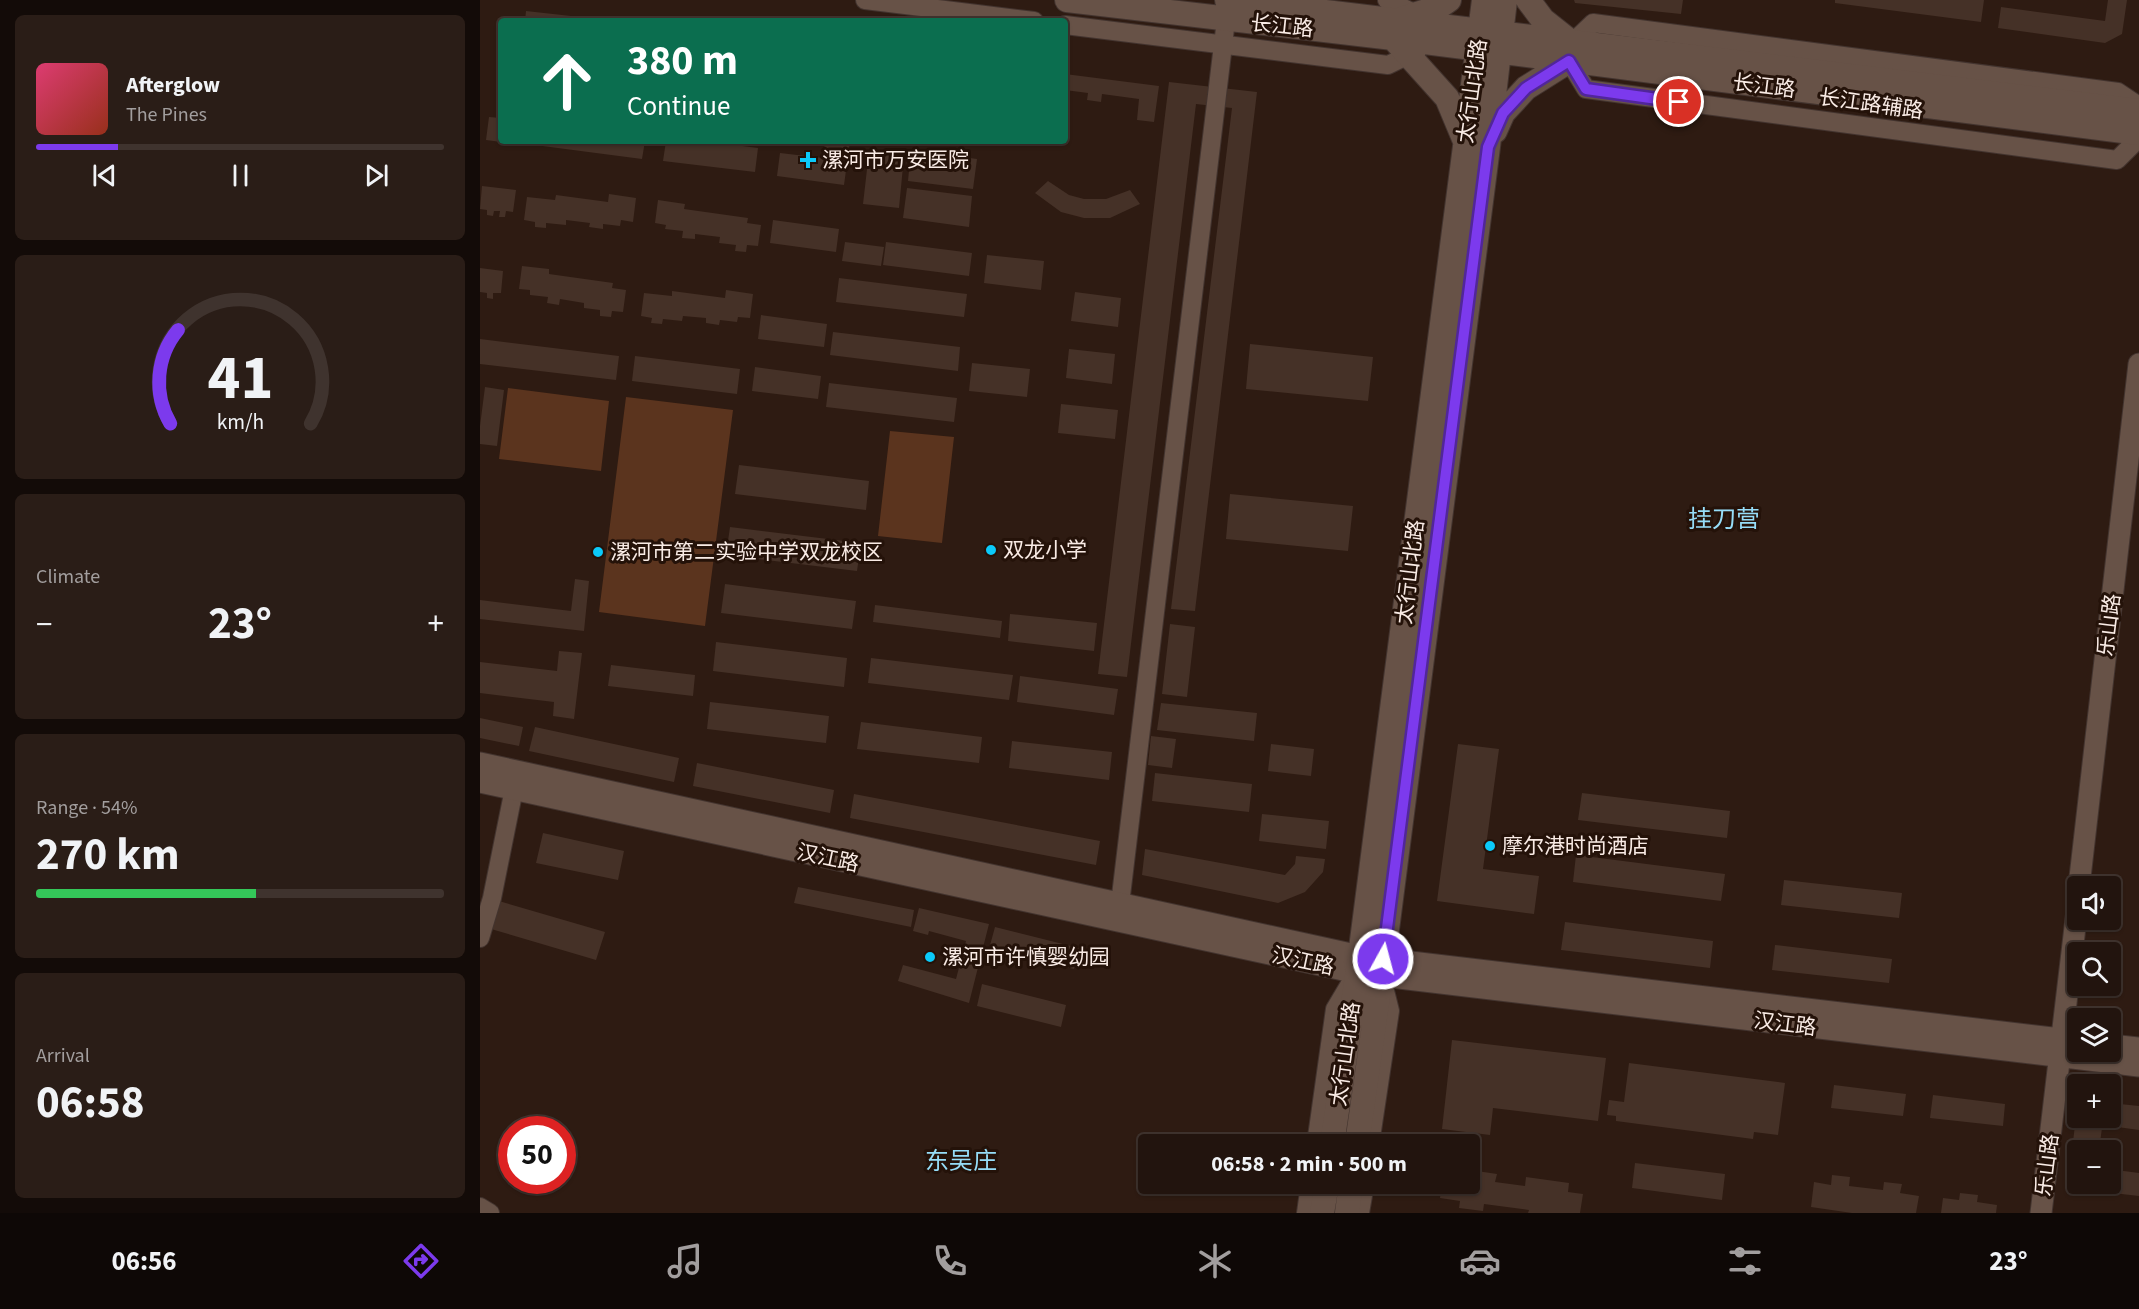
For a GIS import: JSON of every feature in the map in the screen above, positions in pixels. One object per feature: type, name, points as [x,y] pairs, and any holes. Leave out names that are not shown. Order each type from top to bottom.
[{"type":"main road","name":"长江路","points":[[1068,0],[1410,23],[1490,41],[2139,134]]},
{"type":"main road","points":[[1449,0],[1410,23],[1409,56],[1447,98],[1465,141]]},
{"type":"main road","name":"太行山北路","points":[[1334,1134],[1370,966],[1488,147],[1490,41],[1484,0]]},
{"type":"main road","name":"太行山北路","points":[[1358,1134],[1370,966],[1465,141],[1490,41],[1505,0]]},
{"type":"main road","points":[[1488,147],[1503,113],[1526,88],[1571,52],[1528,0]]},
{"type":"main road","name":"长江路","points":[[1571,52],[2139,111]]},
{"type":"main road","points":[[1322,1213],[1325,1194]]},
{"type":"main road","points":[[1347,1213],[1350,1194]]},
{"type":"street","points":[[865,0],[1010,18]]},
{"type":"street","points":[[1120,904],[1226,10]]},
{"type":"street","name":"长江路辅路","points":[[2139,106],[2118,92],[1593,23],[1571,52],[1586,89],[1598,91],[2117,160],[2139,138]]},
{"type":"street","points":[[1068,25],[1388,65],[1409,56]]},
{"type":"street","name":"乐山路","points":[[2080,876],[2139,364]]},
{"type":"street","name":"汉江路","points":[[480,763],[1120,904],[1370,966]]},
{"type":"street","name":"汉江路","points":[[480,782],[1370,966],[2067,1045]]},
{"type":"street","points":[[480,938],[492,898],[514,789]]},
{"type":"street","name":"乐山路","points":[[2070,1008],[2076,930]]},
{"type":"street","points":[[1317,1134],[1335,1009],[1370,966],[1390,1011],[1372,1134]]},
{"type":"street","name":"乐山路","points":[[2041,1213],[2067,1045]]},
{"type":"street","points":[[2121,1046],[2139,1048]]},
{"type":"street","name":"汉江路","points":[[2121,1061],[2139,1066]]},
{"type":"street","points":[[1306,1213],[1309,1194]]},
{"type":"street","points":[[1360,1213],[1363,1194]]},
{"type":"street","points":[[480,1207],[490,1213]]},
{"type":"shaded area","points":[[508,388],[609,401],[601,471],[499,459]]},
{"type":"shaded area","points":[[626,397],[733,410],[705,626],[599,612]]},
{"type":"shaded area","points":[[890,431],[954,437],[942,543],[878,536]]},
{"type":"building","points":[[1574,0],[1683,0],[1681,14],[1575,3]]},
{"type":"building","points":[[1835,0],[1984,0],[1981,22],[1835,3]]},
{"type":"building","points":[[2108,0],[2127,0],[2122,34],[2105,43],[1998,28],[2001,7],[2105,21]]},
{"type":"building","points":[[526,11],[589,18],[525,18]]},
{"type":"building","points":[[1068,74],[1159,86],[1154,122],[1137,120],[1139,99],[1102,94],[1101,102],[1087,100],[1088,93],[1068,90]]},
{"type":"building","points":[[1169,82],[1257,92],[1195,611],[1171,609],[1232,108],[1196,104],[1127,677],[1098,674]]},
{"type":"building","points":[[489,117],[498,118],[498,142],[486,140]]},
{"type":"building","points":[[527,144],[644,144],[642,159]]},
{"type":"building","points":[[666,144],[727,144],[758,148],[755,172],[663,161]]},
{"type":"building","points":[[825,144],[850,144],[844,185],[777,176],[780,153],[823,158]]},
{"type":"building","points":[[911,150],[977,159],[973,189],[908,181]]},
{"type":"building","points":[[869,152],[904,156],[899,208],[863,204]]},
{"type":"building","points":[[1048,181],[1069,195],[1084,199],[1106,199],[1130,190],[1140,204],[1110,218],[1084,218],[1061,212],[1035,193]]},
{"type":"building","points":[[482,186],[516,190],[513,212],[506,211],[505,217],[499,217],[500,211],[494,211],[493,216],[487,215],[487,210],[480,209]]},
{"type":"building","points":[[907,188],[972,196],[969,227],[903,218]]},
{"type":"building","points":[[609,194],[636,198],[633,222],[621,220],[620,226],[603,224],[603,229],[589,227],[590,223],[566,220],[566,225],[546,223],[546,228],[535,227],[535,222],[524,220],[527,197],[555,200],[556,195],[608,202]]},
{"type":"building","points":[[658,200],[685,204],[684,209],[748,218],[747,223],[761,225],[758,246],[747,245],[746,252],[735,251],[736,245],[719,243],[720,237],[695,234],[695,239],[682,238],[683,231],[665,229],[666,225],[655,223]]},
{"type":"building","points":[[773,220],[839,229],[836,252],[770,243]]},
{"type":"building","points":[[845,242],[884,247],[881,266],[842,261]]},
{"type":"building","points":[[886,242],[972,253],[969,276],[883,265]]},
{"type":"building","points":[[987,255],[1044,261],[1041,290],[984,283]]},
{"type":"building","points":[[522,266],[549,269],[549,274],[613,283],[612,288],[626,290],[623,312],[612,311],[611,317],[600,316],[600,310],[584,308],[584,303],[560,299],[559,305],[547,303],[548,297],[530,295],[530,290],[519,289]]},
{"type":"building","points":[[480,268],[503,271],[501,293],[493,293],[493,299],[487,298],[487,293],[480,292]]},
{"type":"building","points":[[839,278],[967,294],[964,317],[836,302]]},
{"type":"building","points":[[726,290],[753,294],[750,318],[738,317],[737,322],[720,320],[719,325],[706,323],[706,318],[683,316],[682,321],[663,319],[662,324],[651,323],[652,318],[641,316],[644,293],[672,296],[672,291],[725,298]]},
{"type":"building","points":[[1075,292],[1121,298],[1118,327],[1071,321]]},
{"type":"building","points":[[761,315],[827,324],[824,347],[758,339]]},
{"type":"building","points":[[833,332],[960,347],[958,371],[830,355]]},
{"type":"building","points":[[480,339],[619,356],[616,380],[480,364]]},
{"type":"building","points":[[1250,344],[1373,357],[1368,401],[1246,389]]},
{"type":"building","points":[[1069,349],[1115,354],[1112,384],[1066,378]]},
{"type":"building","points":[[635,356],[740,369],[737,394],[632,381]]},
{"type":"building","points":[[972,363],[1030,369],[1027,397],[969,391]]},
{"type":"building","points":[[755,367],[821,376],[818,399],[752,391]]},
{"type":"building","points":[[829,383],[957,398],[954,422],[826,407]]},
{"type":"building","points":[[485,387],[504,390],[497,446],[480,444]]},
{"type":"building","points":[[1061,404],[1118,410],[1115,439],[1058,433]]},
{"type":"building","points":[[739,465],[869,481],[866,510],[735,494]]},
{"type":"building","points":[[1230,494],[1353,506],[1348,551],[1226,539]]},
{"type":"building","points":[[730,527],[861,543],[857,571],[726,555]]},
{"type":"building","points":[[575,579],[589,581],[584,631],[480,619],[480,600],[571,611]]},
{"type":"building","points":[[725,584],[856,601],[852,629],[721,613]]},
{"type":"building","points":[[875,605],[1002,621],[1000,638],[873,622]]},
{"type":"building","points":[[1010,614],[1097,623],[1094,651],[1008,641]]},
{"type":"building","points":[[1170,624],[1195,627],[1187,697],[1162,694]]},
{"type":"building","points":[[716,642],[847,658],[844,687],[713,671]]},
{"type":"building","points":[[559,651],[582,653],[574,719],[553,716],[554,702],[480,693],[480,662],[557,671]]},
{"type":"building","points":[[871,658],[1013,675],[1009,700],[868,683]]},
{"type":"building","points":[[611,665],[695,675],[693,696],[608,686]]},
{"type":"building","points":[[1020,676],[1118,689],[1114,715],[1017,702]]},
{"type":"building","points":[[710,702],[829,716],[826,743],[707,729]]},
{"type":"building","points":[[1161,703],[1257,713],[1254,741],[1157,730]]},
{"type":"building","points":[[480,718],[523,727],[519,746],[480,738]]},
{"type":"building","points":[[861,722],[982,737],[979,763],[857,749]]},
{"type":"building","points":[[535,727],[679,758],[674,782],[529,751]]},
{"type":"building","points":[[1151,736],[1176,739],[1172,768],[1148,765]]},
{"type":"building","points":[[1012,741],[1112,752],[1109,780],[1009,768]]},
{"type":"building","points":[[1271,744],[1314,749],[1311,776],[1268,771]]},
{"type":"building","name":"摩尔港时尚酒店","points":[[1458,744],[1499,749],[1483,869],[1539,876],[1534,914],[1437,901]]},
{"type":"building","points":[[697,763],[834,790],[830,813],[693,786]]},
{"type":"building","points":[[1155,773],[1252,784],[1249,812],[1152,801]]},
{"type":"building","points":[[1582,793],[1730,811],[1727,838],[1578,820]]},
{"type":"building","points":[[854,794],[1100,841],[1096,865],[850,818]]},
{"type":"building","points":[[1262,814],[1329,821],[1326,849],[1259,841]]},
{"type":"building","points":[[543,833],[624,851],[618,880],[536,863]]},
{"type":"building","points":[[1145,849],[1285,875],[1295,864],[1296,856],[1325,859],[1323,872],[1305,892],[1278,903],[1142,875]]},
{"type":"building","points":[[1576,855],[1725,874],[1721,901],[1573,882]]},
{"type":"building","points":[[1784,880],[1902,893],[1899,918],[1781,905]]},
{"type":"building","points":[[798,887],[914,910],[911,927],[794,903]]},
{"type":"building","points":[[499,901],[605,932],[596,960],[491,929]]},
{"type":"building","points":[[919,908],[989,924],[969,1003],[898,981],[903,965],[956,979],[966,941],[929,931],[928,935],[913,931]]},
{"type":"building","points":[[1565,922],[1713,941],[1710,968],[1561,950]]},
{"type":"building","points":[[995,927],[1079,948],[1074,969],[989,949]]},
{"type":"building","points":[[1775,945],[1892,959],[1889,983],[1772,970]]},
{"type":"building","points":[[982,984],[1066,1005],[1061,1027],[977,1006]]},
{"type":"building","points":[[1452,1040],[1606,1058],[1598,1121],[1493,1108],[1490,1135],[1442,1129]]},
{"type":"building","points":[[1629,1063],[1785,1083],[1778,1135],[1754,1132],[1753,1139],[1616,1121],[1616,1116],[1607,1115],[1609,1100],[1624,1102]]},
{"type":"building","points":[[1834,1085],[1906,1094],[1903,1116],[1831,1108]]},
{"type":"building","points":[[1933,1095],[2005,1104],[2003,1126],[1930,1118]]},
{"type":"building","points":[[2121,1104],[2139,1106],[2139,1130],[2121,1127]]},
{"type":"building","points":[[2075,1128],[2102,1128],[2100,1140],[2073,1140]]},
{"type":"building","points":[[1635,1163],[1725,1174],[1722,1200],[1632,1188]]},
{"type":"building","points":[[1480,1171],[1497,1174],[1495,1182],[1525,1186],[1526,1177],[1569,1183],[1568,1192],[1583,1194],[1580,1213],[1528,1213],[1529,1210],[1484,1204],[1483,1211],[1459,1208],[1460,1201],[1440,1198],[1441,1194],[1480,1194]]},
{"type":"building","points":[[2121,1171],[2139,1173],[2139,1196],[2121,1194]]},
{"type":"building","points":[[1832,1175],[1850,1177],[1849,1186],[1883,1190],[1884,1182],[1902,1184],[1900,1193],[1919,1196],[1916,1213],[1852,1213],[1811,1207],[1814,1182],[1831,1185]]},
{"type":"building","points":[[1960,1193],[1978,1195],[1977,1202],[1997,1205],[1996,1213],[1941,1213],[1943,1198],[1959,1200]]},
{"type":"place","name":"漯河市万安医院","points":[[808,160]]},
{"type":"place","name":"双龙小学","points":[[991,550]]},
{"type":"place","name":"漯河市第二实验中学双龙校区","points":[[598,552]]},
{"type":"place","name":"摩尔港时尚酒店","points":[[1490,846]]},
{"type":"place","name":"漯河市许慎婴幼园","points":[[930,957]]},
{"type":"district","name":"挂刀营","points":[[1724,519]]},
{"type":"district","name":"东吴庄","points":[[961,1161]]},
{"type":"route","points":[[1383,959],[1488,147],[1503,113],[1526,88],[1569,61],[1586,89],[1679,102]]}]
